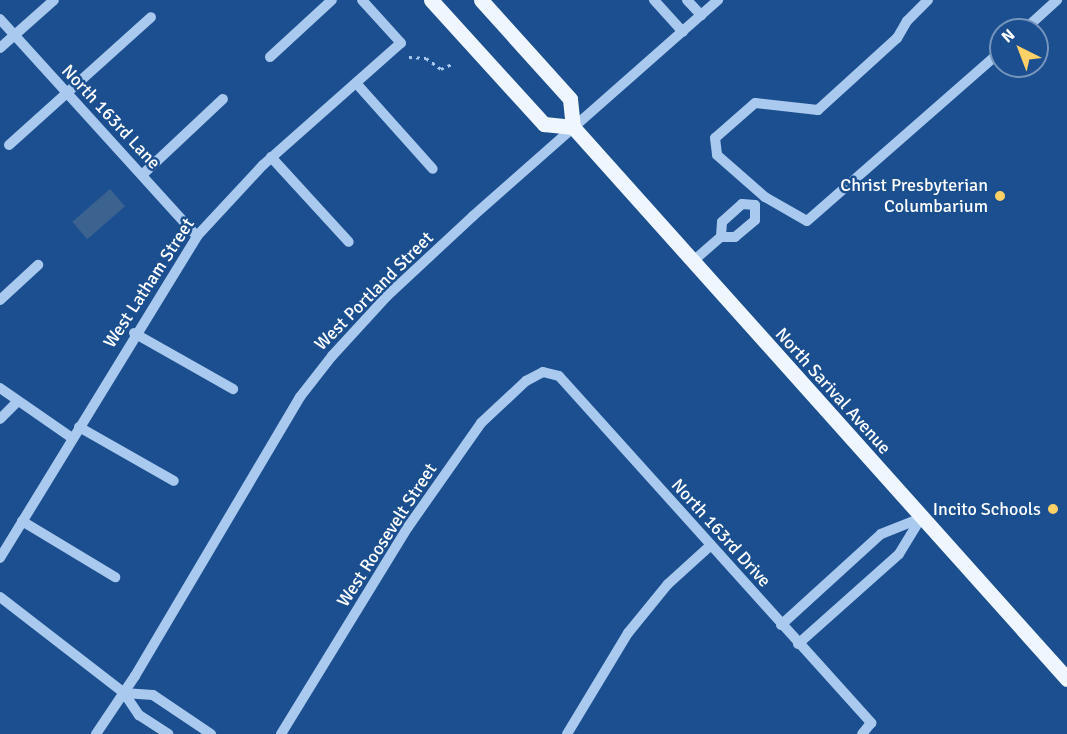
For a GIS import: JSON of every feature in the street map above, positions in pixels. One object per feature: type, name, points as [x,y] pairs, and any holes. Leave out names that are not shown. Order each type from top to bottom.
[{"type":"main road","points":[[431,0],[544,124],[573,127],[570,99],[481,0]]},
{"type":"main road","name":"North Sarival Avenue","points":[[573,127],[1067,679]]},
{"type":"street","points":[[0,48],[54,0]]},
{"type":"street","points":[[270,57],[333,0]]},
{"type":"street","name":"West Latham Street","points":[[0,558],[134,333],[197,236],[271,158],[401,43],[362,0]]},
{"type":"street","points":[[654,0],[683,32]]},
{"type":"street","points":[[687,0],[701,15]]},
{"type":"street","name":"West Portland Street","points":[[96,734],[124,693],[300,397],[332,356],[387,296],[573,127],[718,0]]},
{"type":"street","points":[[928,0],[907,21],[897,38],[818,110],[755,103],[715,138],[717,154],[765,197],[807,221],[989,62]]},
{"type":"street","points":[[1037,18],[1057,0]]},
{"type":"street","points":[[9,145],[152,17]]},
{"type":"street","name":"North 163rd Lane","points":[[0,19],[197,236]]},
{"type":"street","points":[[356,83],[433,169]]},
{"type":"street","points":[[142,175],[224,99]]},
{"type":"street","points":[[271,158],[349,242]]},
{"type":"street","points":[[692,262],[721,237],[735,237],[755,220],[756,205],[765,197]]},
{"type":"street","points":[[721,237],[722,222],[742,204],[756,205]]},
{"type":"street","points":[[0,300],[38,265]]},
{"type":"street","points":[[134,333],[232,389]]},
{"type":"street","name":"North 163rd Drive","points":[[543,372],[559,376],[780,625],[871,723],[862,734]]},
{"type":"street","name":"West Roosevelt Street","points":[[281,734],[408,527],[481,423],[526,381],[543,372]]},
{"type":"street","points":[[0,388],[17,402],[72,438]]},
{"type":"street","points":[[0,419],[17,402]]},
{"type":"street","points":[[78,427],[174,481]]},
{"type":"street","points":[[780,625],[881,534],[921,518]]},
{"type":"street","points":[[798,644],[899,554],[921,518]]},
{"type":"street","points":[[22,520],[115,577]]},
{"type":"street","points":[[567,734],[628,633],[668,584],[711,545]]},
{"type":"street","points":[[0,597],[124,693],[139,715],[168,734]]},
{"type":"street","points":[[124,693],[153,695],[211,734]]},
{"type":"path","points":[[410,57],[426,58],[441,69],[454,63]]},
{"type":"water","points":[[110,189],[125,206],[87,239],[72,222]]},
{"type":"place","name":"Christ Presbyterian Columbarium","points":[[1000,196]]},
{"type":"place","name":"Incito Schools","points":[[1053,509]]}]
